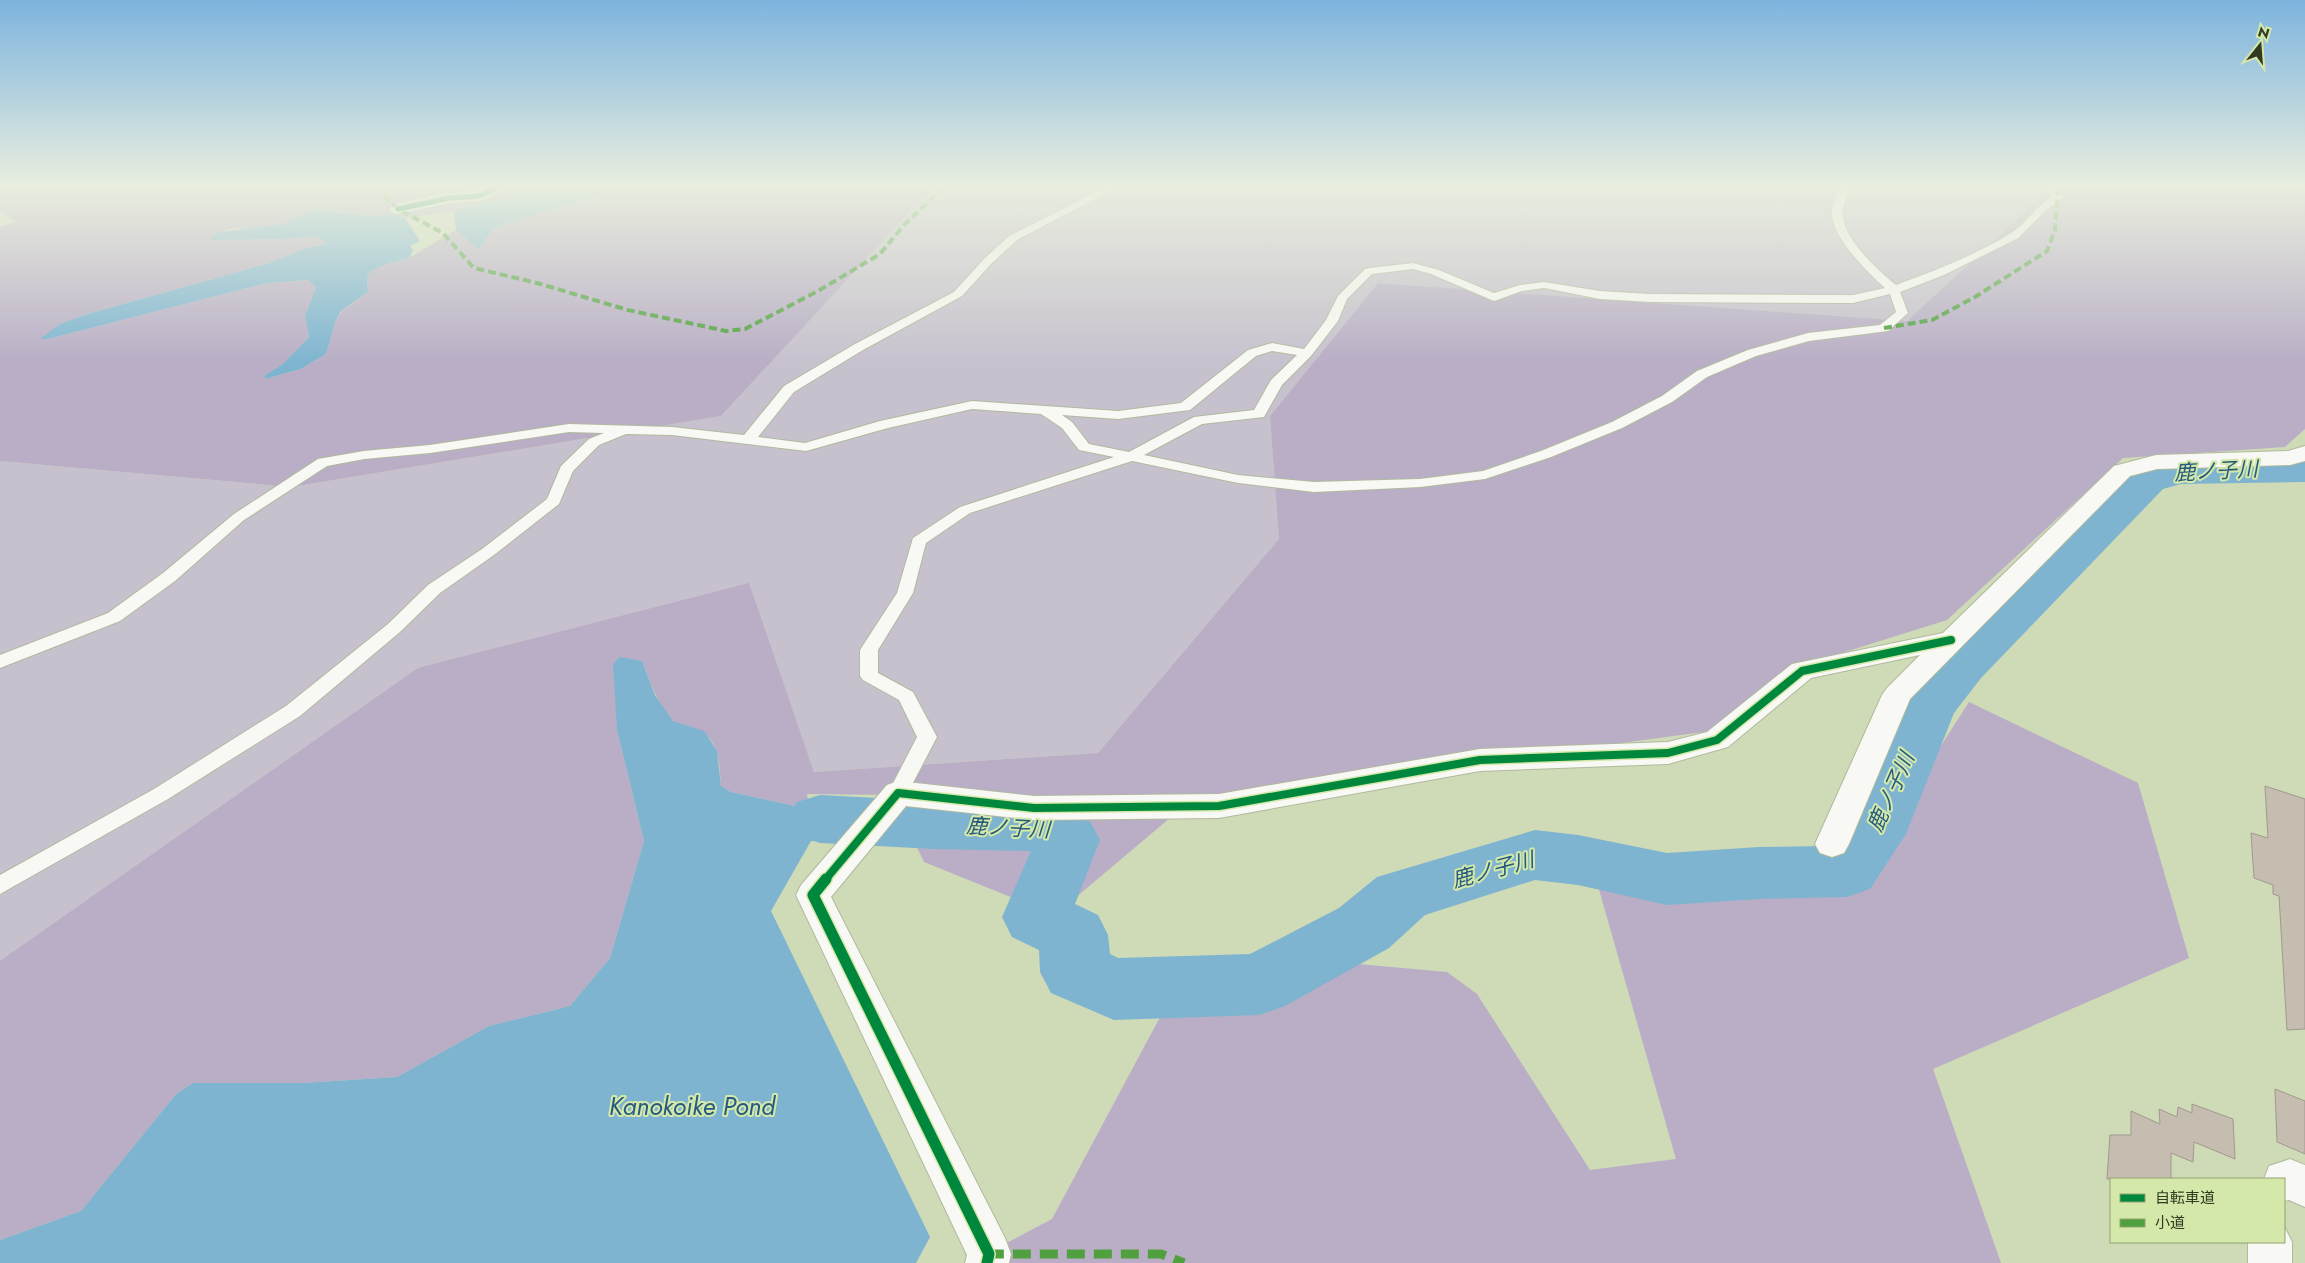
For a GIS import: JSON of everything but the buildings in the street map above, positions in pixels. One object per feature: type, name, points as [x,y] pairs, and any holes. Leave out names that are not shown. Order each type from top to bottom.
[{"type":"street","points":[[1832,844],[1897,695],[2122,471],[2156,462],[2290,458],[2305,453]]},
{"type":"street","points":[[987,1263],[989,1254],[813,895],[898,793],[1034,808],[1219,806],[1480,760],[1668,753],[1717,740],[1802,671],[1951,640]]},
{"type":"street","points":[[2285,1181],[2290,1180],[2305,1186]]},
{"type":"street","points":[[2270,1243],[2270,1263]]},
{"type":"lane","points":[[748,440],[789,389],[859,347],[958,294],[986,262],[1005,246]]},
{"type":"lane","points":[[1044,410],[1066,425],[1084,447],[1238,478],[1314,487],[1420,483],[1485,476],[1617,425],[1667,399],[1702,374],[1752,353],[1808,337],[1884,328],[1902,313],[1894,290],[1865,264],[1853,246]]},
{"type":"lane","points":[[898,793],[927,737],[906,696],[869,676],[869,650],[905,593],[919,541],[964,510],[1130,457],[1199,420],[1259,414],[1276,383],[1307,353],[1332,321],[1342,298],[1369,271],[1413,266],[1435,272],[1494,296],[1520,288],[1544,285],[1600,295],[1650,298],[1853,299],[1894,290],[1940,273],[1994,246]]},
{"type":"lane","points":[[0,662],[114,617],[169,577],[239,518],[323,462],[364,455],[430,449],[569,428],[672,430],[806,446],[885,424],[972,405],[1118,415],[1185,407],[1252,353],[1272,347],[1307,353]]},
{"type":"lane","points":[[0,885],[161,794],[293,711],[394,628],[434,589],[488,552],[554,501],[566,469],[594,442],[627,429]]},
{"type":"shaded area","points":[[0,246],[317,246],[301,250],[269,263],[84,315],[60,324],[48,339],[267,283],[308,280],[316,287],[305,316],[309,337],[283,364],[264,376],[265,379],[301,369],[326,354],[336,320],[342,311],[368,292],[367,278],[370,272],[387,264],[409,258],[429,246],[475,246],[479,249],[481,246],[878,246],[721,416],[291,487],[0,461]]},
{"type":"shaded area","points":[[878,246],[1988,246],[1907,321],[1378,283],[1270,416],[1279,539],[1098,753],[814,772],[748,584],[0,961],[0,461],[291,487],[721,416]]},
{"type":"shaded area","points":[[1988,246],[2305,246],[2305,429],[2285,447],[2123,458],[1947,620],[1781,672],[1711,731],[1190,801],[1055,915],[924,862],[892,795],[807,794],[809,809],[731,792],[721,786],[718,759],[713,744],[702,732],[672,720],[658,699],[642,661],[617,730],[644,841],[610,958],[570,1006],[489,1026],[397,1077],[302,1083],[193,1083],[176,1094],[81,1211],[0,1240],[0,961],[418,668],[749,583],[814,772],[1098,753],[1279,539],[1270,416],[1378,283],[1907,321]]},
{"type":"shaded area","points":[[1969,702],[2138,783],[2189,958],[1933,1069],[2001,1263],[969,1263],[1052,1219],[1167,1004],[1347,963],[1447,972],[1477,994],[1590,1170],[1676,1159],[1592,865],[1867,861]]},
{"type":"water","points":[[317,246],[410,246],[413,250],[409,258],[387,264],[370,272],[367,278],[368,292],[341,311],[336,320],[326,354],[301,369],[265,379],[264,376],[283,364],[309,337],[305,316],[316,287],[308,280],[267,283],[48,339],[40,339],[60,324],[84,315],[269,263]]},
{"type":"water","name":"Kanokoike Pond","points":[[620,657],[642,661],[655,695],[673,721],[704,731],[717,751],[721,786],[731,792],[809,809],[822,810],[835,803],[894,815],[894,838],[811,841],[771,911],[930,1237],[916,1263],[0,1263],[0,1240],[81,1211],[176,1094],[193,1083],[302,1083],[397,1077],[489,1026],[570,1006],[610,958],[644,841],[617,730],[613,664]]},
{"type":"waterway","name":"鹿ノ子川","points":[[820,819],[934,825],[1056,827],[1068,840],[1036,917],[1073,935],[1076,972],[1114,989],[1259,984],[1364,928],[1401,896],[1535,855],[1578,860],[1667,879],[1759,873],[1847,871],[1874,834],[1927,707],[1961,665],[2147,479],[2179,470],[2305,468]]},
{"type":"marked path","points":[[454,246],[474,268],[537,283],[628,310],[726,331],[745,329],[818,291],[880,254],[887,246]]},
{"type":"marked path","points":[[1884,328],[1932,320],[1975,297],[2047,251],[2049,246]]},
{"type":"marked path","points":[[988,1257],[989,1254],[1161,1254],[1184,1263]]},
{"type":"cycle path","points":[[987,1263],[989,1254],[813,895],[898,793],[1034,808],[1219,806],[1480,760],[1668,753],[1717,740],[1802,671],[1951,640]]}]
